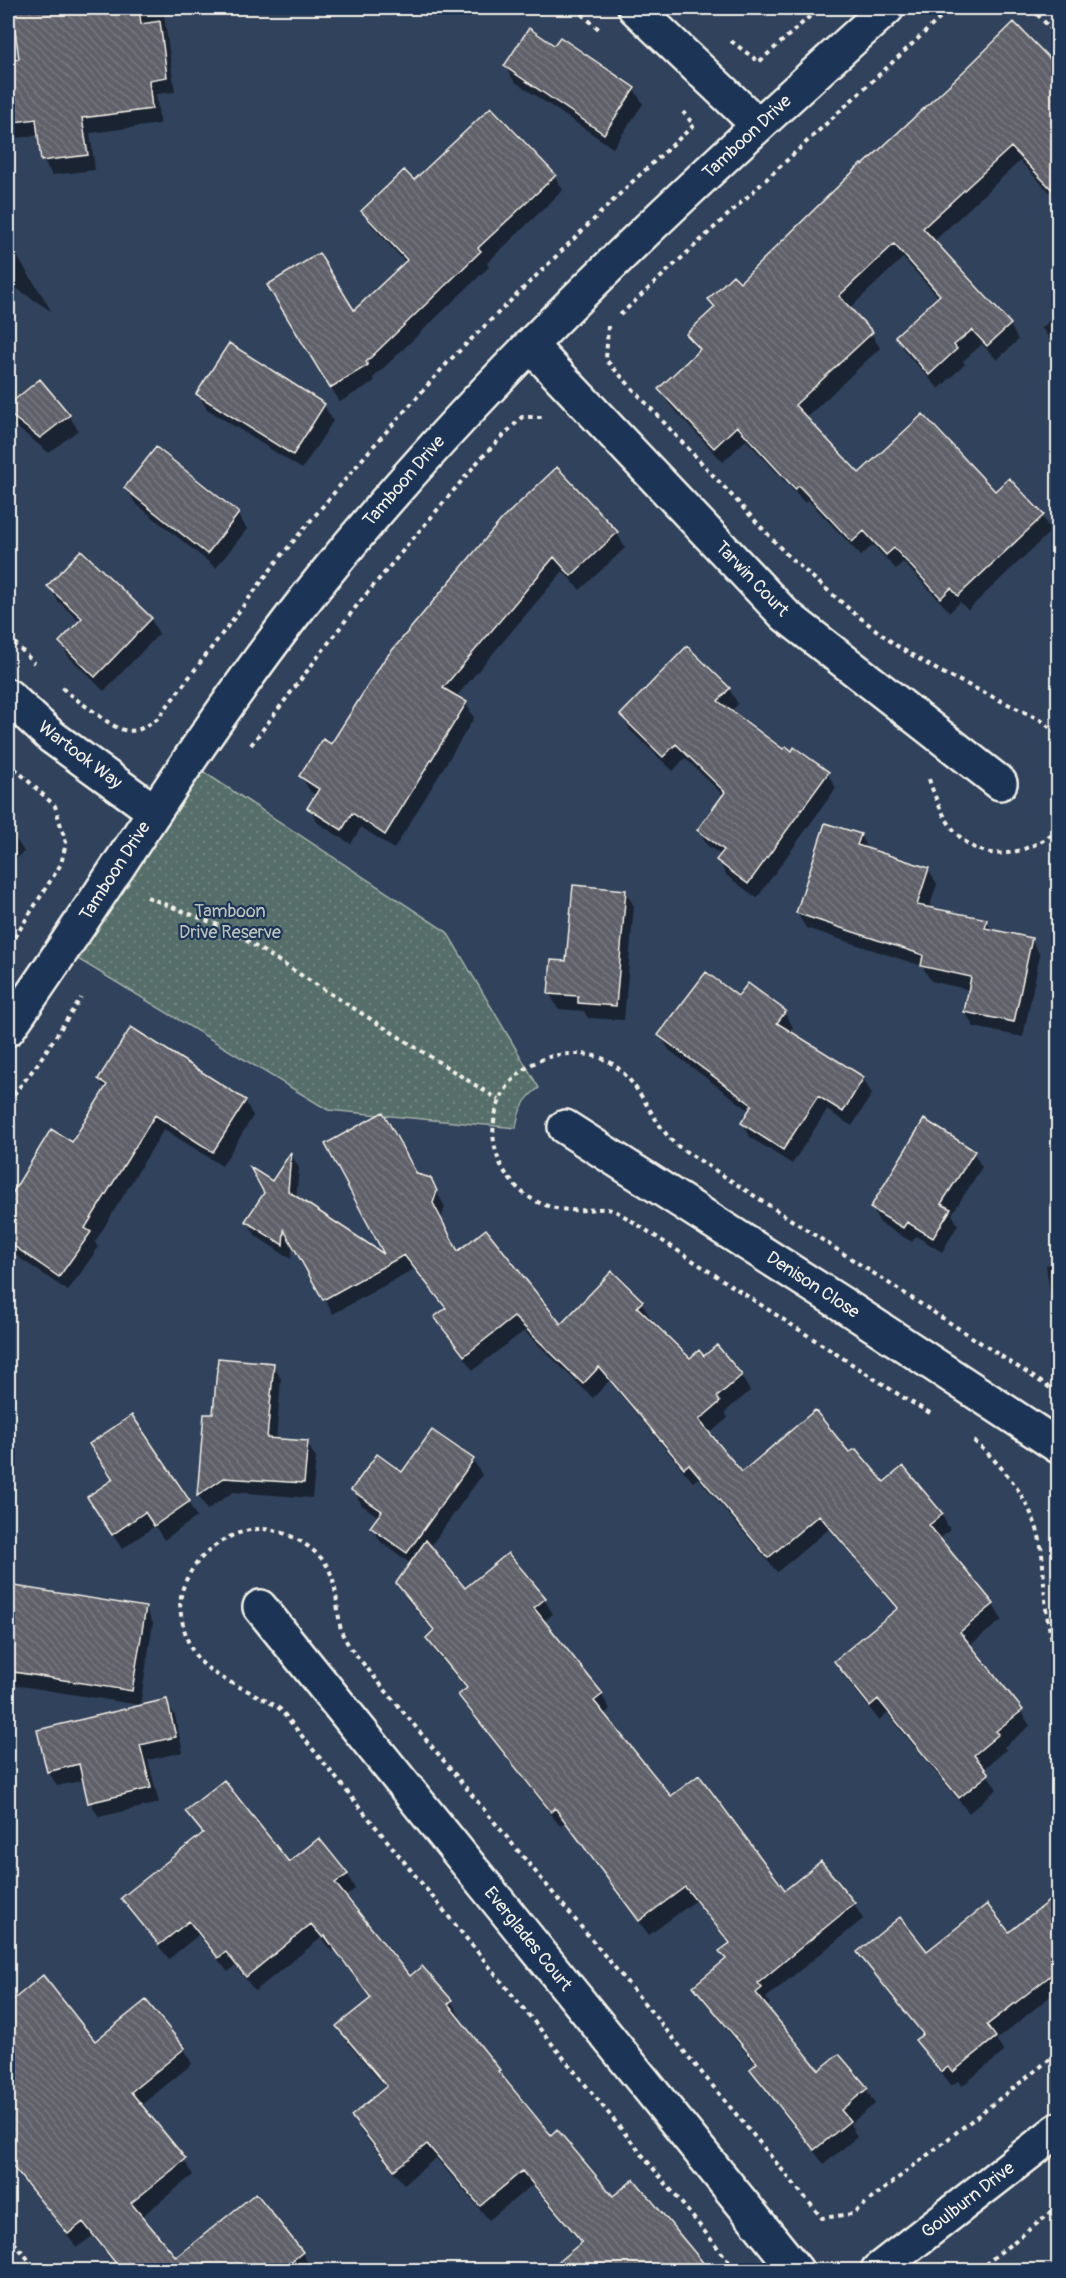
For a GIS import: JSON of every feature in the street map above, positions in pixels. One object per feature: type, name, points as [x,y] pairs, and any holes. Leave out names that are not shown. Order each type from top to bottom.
[{"type":"street","points":[[636,8],[758,125]]},
{"type":"street","name":"Tamboon Drive","points":[[8,1029],[247,677],[322,578],[422,458],[530,345],[758,125],[887,8]]},
{"type":"street","name":"Tarwin Court","points":[[530,345],[785,615],[1000,783]]},
{"type":"street","name":"Wartook Way","points":[[8,696],[52,737],[154,811]]},
{"type":"street","name":"Denison Close","points":[[565,1127],[1059,1446]]},
{"type":"street","name":"Everglades Court","points":[[260,1607],[796,2271]]},
{"type":"street","name":"Goulburn Drive","points":[[878,2271],[1059,2130]]},
{"type":"path","points":[[723,33],[759,62],[819,8]]},
{"type":"path","points":[[951,8],[607,327],[606,360],[788,556],[854,613],[897,646],[939,671],[1041,720],[1059,735]]},
{"type":"path","points":[[1031,8],[1059,36]]},
{"type":"path","points":[[246,753],[358,604],[481,458],[522,417],[548,417]]},
{"type":"path","points":[[8,636],[35,664]]},
{"type":"path","points":[[56,683],[116,729]]},
{"type":"path","points":[[8,762],[55,806],[66,843],[61,864],[8,948]]},
{"type":"path","points":[[147,897],[228,929],[499,1100]]},
{"type":"path","points":[[933,1414],[904,1398],[632,1221],[611,1210],[552,1207],[535,1201],[520,1190],[505,1172],[493,1135],[494,1118],[499,1100],[514,1078],[527,1066],[542,1058],[558,1054],[591,1055],[608,1061],[635,1087],[662,1132],[676,1145],[1059,1393]]},
{"type":"path","points":[[969,1437],[993,1457],[1007,1473],[1037,1527],[1049,1630],[1059,1662]]},
{"type":"path","points":[[822,2218],[852,2214],[1059,2053]]},
{"type":"path","points":[[978,2271],[1059,2207]]},
{"type":"path","points":[[8,2235],[37,2271]]},
{"type":"green space","name":"Tamboon Drive Reserve","points":[[187,761],[447,932],[539,1088],[523,1105],[516,1128],[328,1110],[63,950]]},
{"type":"building","points":[[12,8],[139,8],[141,24],[160,21],[167,77],[149,80],[152,109],[82,118],[88,155],[41,161],[36,119],[8,123],[8,61],[19,59]]},
{"type":"building","points":[[1014,22],[1059,68],[1059,197],[1011,147],[923,228],[1011,324],[987,346],[972,330],[954,345],[957,349],[929,375],[895,336],[940,295],[894,244],[839,296],[873,332],[795,405],[859,473],[923,414],[995,491],[1009,478],[1044,515],[958,596],[951,588],[941,598],[894,548],[886,555],[864,531],[852,542],[799,486],[795,489],[737,426],[714,448],[658,389],[700,349],[686,334],[715,307],[708,299],[733,275],[740,282],[861,164],[863,165]]},
{"type":"building","points":[[529,28],[554,45],[560,37],[635,88],[604,134],[504,66]]},
{"type":"building","points":[[491,107],[556,175],[478,248],[481,251],[366,362],[368,365],[330,388],[267,285],[319,253],[354,310],[407,260],[361,211],[404,170],[414,180]]},
{"type":"building","points":[[229,343],[325,404],[293,455],[196,394]]},
{"type":"building","points":[[40,379],[70,415],[40,438],[8,413],[8,405]]},
{"type":"building","points":[[156,447],[239,513],[207,554],[124,488]]},
{"type":"building","points":[[557,467],[618,532],[571,576],[554,557],[443,688],[467,702],[385,835],[352,813],[342,830],[307,808],[319,789],[299,776],[323,739],[331,744],[384,660],[502,519]]},
{"type":"building","points":[[81,550],[152,618],[95,677],[59,642],[82,618],[47,586]]},
{"type":"building","points":[[687,646],[730,688],[718,701],[783,749],[786,746],[792,751],[794,747],[829,772],[748,884],[716,860],[724,850],[697,830],[725,792],[676,744],[663,757],[620,715]]},
{"type":"building","points":[[825,823],[861,834],[857,845],[929,868],[917,905],[987,919],[985,928],[1032,938],[1014,1022],[964,1012],[971,977],[921,966],[923,955],[796,913]]},
{"type":"building","points":[[573,885],[626,890],[616,1006],[578,1003],[578,996],[548,994],[551,960],[566,961]]},
{"type":"building","points":[[706,972],[738,996],[748,983],[786,1011],[777,1023],[864,1077],[843,1112],[818,1096],[783,1150],[741,1123],[752,1105],[658,1035]]},
{"type":"building","points":[[131,1027],[246,1100],[213,1152],[155,1115],[85,1228],[91,1232],[59,1277],[8,1242],[8,1200],[51,1129],[72,1142],[107,1085],[98,1079]]},
{"type":"building","points":[[383,1112],[417,1174],[431,1178],[437,1191],[433,1203],[458,1251],[486,1229],[561,1324],[612,1271],[643,1301],[637,1307],[690,1358],[699,1350],[704,1356],[717,1345],[742,1375],[717,1397],[720,1402],[699,1420],[742,1472],[815,1410],[849,1452],[856,1449],[884,1482],[903,1466],[943,1514],[929,1525],[994,1604],[960,1632],[1023,1710],[996,1731],[999,1734],[974,1755],[989,1774],[959,1798],[878,1699],[870,1706],[834,1661],[898,1608],[819,1515],[768,1558],[689,1464],[684,1468],[599,1367],[583,1384],[514,1317],[464,1356],[434,1317],[446,1308],[404,1255],[323,1300],[284,1230],[283,1245],[245,1221],[264,1193],[250,1167],[272,1181],[291,1152],[288,1191],[384,1254],[325,1144]]},
{"type":"building","points":[[924,1119],[975,1151],[941,1204],[951,1209],[933,1238],[907,1222],[903,1228],[870,1208]]},
{"type":"building","points":[[218,1358],[274,1363],[267,1438],[308,1441],[304,1483],[224,1478],[197,1496],[204,1414],[213,1414]]},
{"type":"building","points":[[132,1415],[190,1501],[154,1526],[145,1512],[112,1535],[87,1497],[113,1479],[89,1444]]},
{"type":"building","points":[[432,1430],[474,1459],[407,1553],[370,1527],[382,1511],[351,1490],[377,1454],[402,1472]]},
{"type":"building","points":[[426,1540],[465,1588],[508,1553],[546,1598],[534,1608],[603,1694],[594,1701],[671,1796],[699,1775],[785,1890],[821,1861],[855,1903],[758,1983],[762,1988],[756,1993],[819,2070],[839,2054],[868,2088],[841,2110],[850,2121],[814,2150],[750,2069],[757,2063],[693,1986],[726,1959],[719,1951],[730,1943],[685,1887],[639,1921],[555,1808],[551,1812],[458,1695],[467,1688],[426,1638],[434,1630],[396,1583]]},
{"type":"building","points":[[8,1585],[146,1607],[132,1691],[8,1671]]},
{"type":"building","points":[[167,1699],[176,1737],[140,1745],[151,1788],[88,1803],[79,1764],[47,1772],[37,1730]]},
{"type":"building","points":[[224,1780],[289,1862],[319,1838],[348,1874],[335,1883],[410,1976],[422,1966],[452,2000],[448,2004],[500,2070],[498,2071],[551,2135],[557,2129],[613,2196],[634,2179],[710,2271],[547,2271],[582,2242],[522,2171],[480,2206],[427,2144],[394,2170],[351,2116],[387,2086],[336,2026],[371,1998],[325,1936],[323,1938],[311,1924],[246,1977],[226,1952],[218,1958],[189,1921],[159,1945],[121,1898],[203,1833],[185,1811]]},
{"type":"building","points":[[1059,1893],[1059,1969],[987,2025],[996,2037],[953,2072],[948,2067],[941,2072],[915,2040],[923,2034],[857,1952],[900,1917],[927,1951],[987,1904],[1009,1932]]},
{"type":"building","points":[[43,1975],[95,2041],[146,2000],[185,2048],[131,2092],[186,2159],[131,2203],[176,2257],[256,2193],[303,2252],[280,2271],[122,2271],[83,2222],[68,2234],[8,2161],[8,2004]]}]
